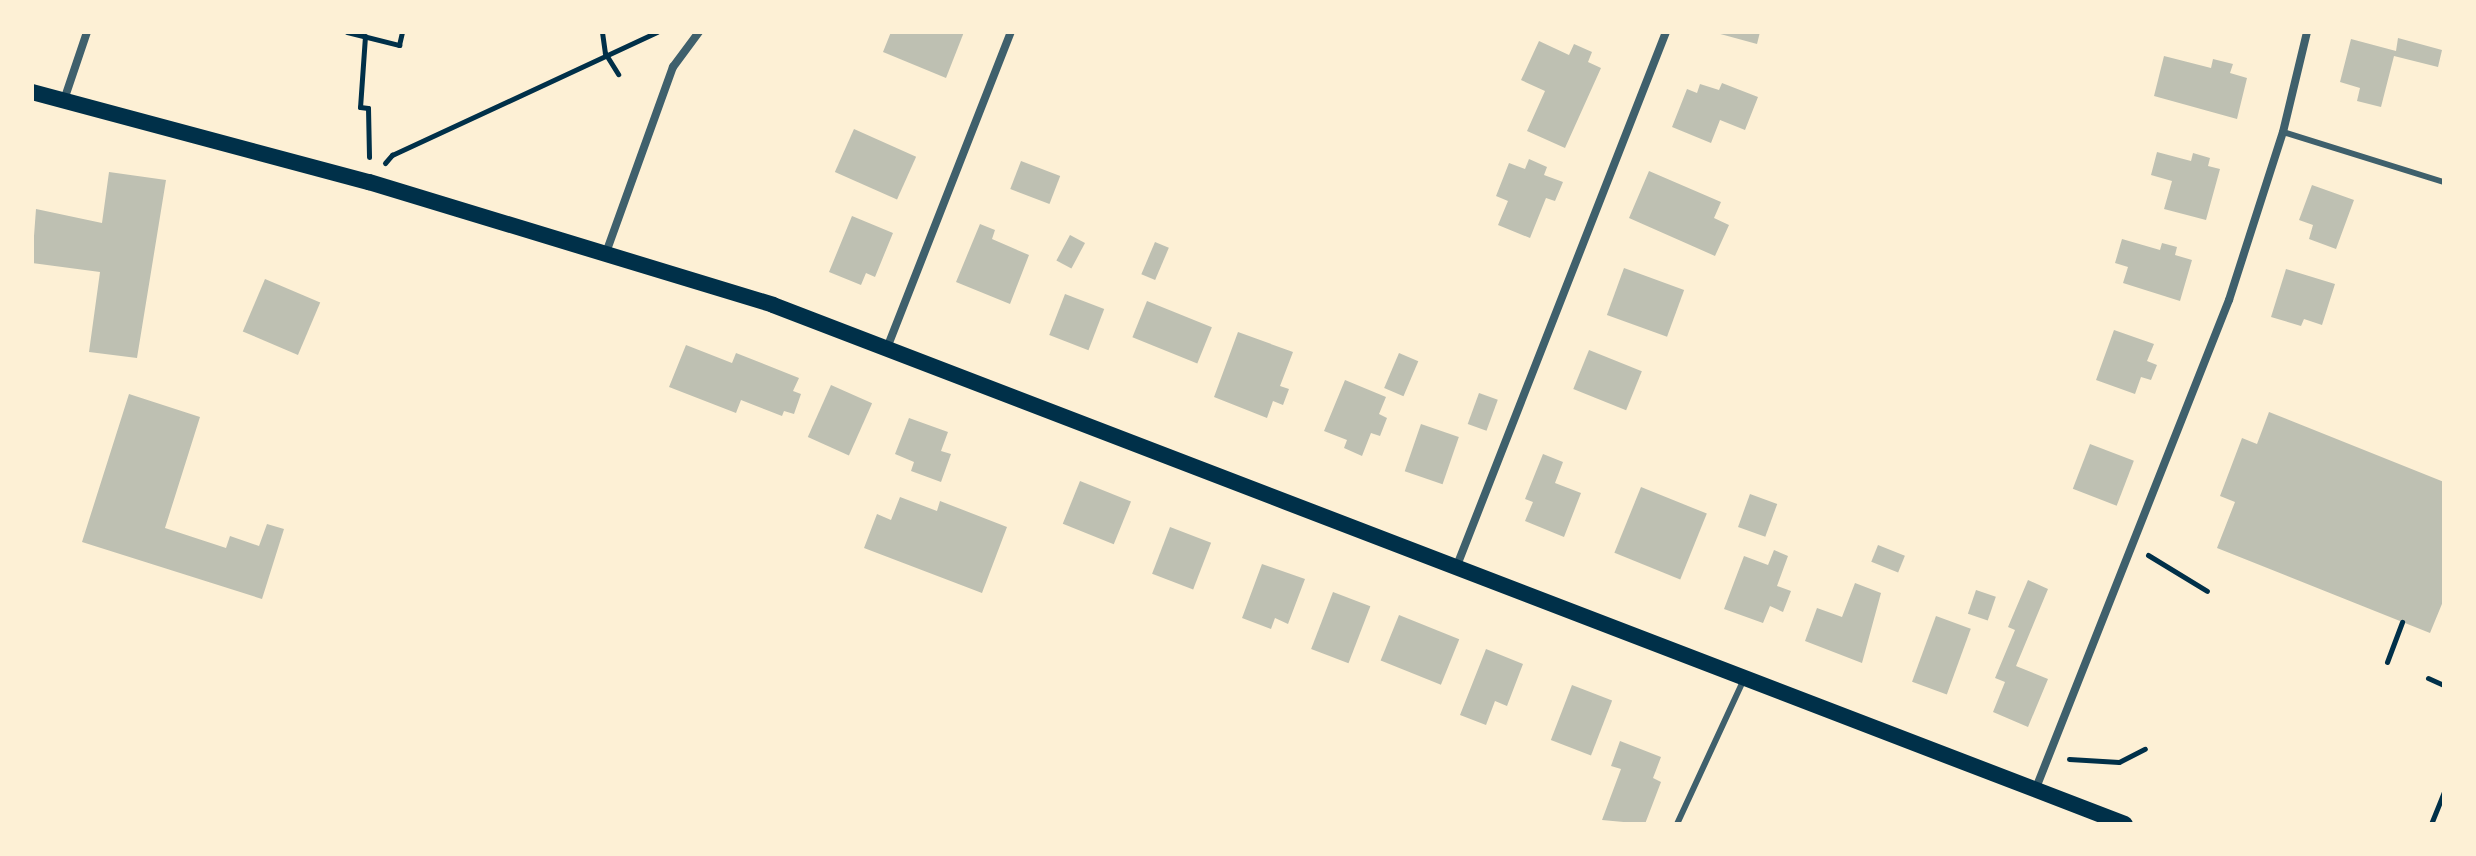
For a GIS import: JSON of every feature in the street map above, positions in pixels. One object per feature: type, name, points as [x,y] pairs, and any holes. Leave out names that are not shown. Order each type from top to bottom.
[{"type":"main road","points":[[32,92],[369,182],[607,250],[887,349],[2125,824]]},
{"type":"street","points":[[64,100],[87,32]]},
{"type":"street","points":[[607,250],[673,67],[699,32]]},
{"type":"street","points":[[887,349],[1011,32]]},
{"type":"street","points":[[1456,568],[1666,32]]},
{"type":"street","points":[[2036,788],[2224,313],[2283,132],[2307,32]]},
{"type":"lane","points":[[2283,132],[2444,182]]},
{"type":"lane","points":[[1677,824],[1745,678]]},
{"type":"path","points":[[347,32],[399,45],[402,32]]},
{"type":"path","points":[[602,32],[605,53],[618,74]]},
{"type":"path","points":[[369,182],[392,155],[605,53],[657,32]]},
{"type":"path","points":[[365,36],[360,107],[368,108],[369,182]]},
{"type":"path","points":[[2133,546],[2207,591]]},
{"type":"path","points":[[2387,662],[2402,622]]},
{"type":"path","points":[[2428,678],[2444,685]]},
{"type":"path","points":[[2045,766],[2075,759],[2119,762],[2145,749]]},
{"type":"path","points":[[2431,824],[2444,791]]},
{"type":"building","points":[[891,32],[964,32],[946,78],[883,52]]},
{"type":"building","points":[[1713,32],[1760,32],[1757,44]]},
{"type":"building","points":[[2398,38],[2442,50],[2438,67],[2394,56],[2381,107],[2357,101],[2360,88],[2340,82],[2351,39],[2396,51]]},
{"type":"building","points":[[1539,41],[1569,55],[1574,44],[1592,52],[1588,62],[1601,68],[1565,148],[1527,131],[1545,91],[1521,80]]},
{"type":"building","points":[[2164,56],[2211,68],[2213,59],[2233,64],[2230,73],[2247,78],[2237,119],[2154,96]]},
{"type":"building","points":[[1722,83],[1758,97],[1745,130],[1720,120],[1711,143],[1672,127],[1687,89],[1697,93],[1700,84],[1719,90]]},
{"type":"building","points":[[854,129],[916,157],[897,200],[835,172]]},
{"type":"building","points":[[2157,152],[2191,161],[2193,153],[2210,158],[2208,166],[2220,169],[2206,220],[2164,209],[2172,181],[2151,175]]},
{"type":"building","points":[[1529,159],[1547,167],[1544,175],[1563,182],[1555,201],[1546,198],[1530,238],[1498,225],[1508,201],[1496,196],[1509,163],[1525,169]]},
{"type":"building","points":[[1021,161],[1060,176],[1049,204],[1010,189]]},
{"type":"building","points":[[1649,171],[1721,202],[1714,218],[1729,225],[1715,256],[1629,218]]},
{"type":"building","points":[[109,172],[166,180],[137,358],[89,352],[100,272],[32,263],[36,209],[102,223]]},
{"type":"building","points":[[2312,185],[2354,200],[2336,249],[2309,239],[2313,225],[2299,220]]},
{"type":"building","points":[[852,216],[893,233],[875,277],[866,273],[861,285],[829,272]]},
{"type":"building","points":[[980,224],[995,230],[992,239],[1029,255],[1010,304],[956,282]]},
{"type":"building","points":[[1070,235],[1085,243],[1071,269],[1056,261]]},
{"type":"building","points":[[2122,239],[2160,250],[2162,243],[2177,247],[2175,255],[2192,260],[2180,301],[2123,283],[2128,267],[2115,263]]},
{"type":"building","points":[[1155,242],[1169,248],[1155,280],[1141,274]]},
{"type":"building","points":[[1624,268],[1684,290],[1667,337],[1607,315]]},
{"type":"building","points":[[2286,269],[2335,284],[2322,325],[2304,319],[2301,326],[2271,317]]},
{"type":"building","points":[[265,279],[320,302],[298,355],[243,331]]},
{"type":"building","points":[[1065,294],[1104,309],[1088,350],[1049,335]]},
{"type":"building","points":[[1147,301],[1212,327],[1197,363],[1132,337]]},
{"type":"building","points":[[2114,330],[2154,344],[2147,361],[2157,365],[2151,380],[2141,377],[2135,394],[2096,380]]},
{"type":"building","points":[[1238,332],[1293,352],[1280,386],[1289,389],[1283,405],[1273,401],[1267,418],[1214,397]]},
{"type":"building","points":[[686,345],[732,363],[736,353],[799,378],[793,391],[801,394],[794,414],[784,411],[782,416],[741,400],[736,413],[669,387]]},
{"type":"building","points":[[1589,350],[1642,371],[1626,410],[1573,389]]},
{"type":"building","points":[[1399,353],[1418,361],[1403,396],[1384,388]]},
{"type":"building","points":[[1345,380],[1386,397],[1379,414],[1387,418],[1380,436],[1371,433],[1362,456],[1344,448],[1347,440],[1324,431]]},
{"type":"building","points":[[831,385],[872,403],[849,455],[808,437]]},
{"type":"building","points":[[1479,393],[1498,400],[1487,431],[1468,424]]},
{"type":"building","points":[[129,394],[200,417],[165,528],[226,548],[230,536],[259,546],[267,524],[284,529],[262,599],[82,542]]},
{"type":"building","points":[[2269,412],[2444,482],[2444,599],[2430,633],[2217,548],[2235,502],[2220,496],[2242,438],[2257,444]]},
{"type":"building","points":[[909,418],[948,432],[941,451],[951,454],[941,482],[911,471],[914,462],[895,454]]},
{"type":"building","points":[[1421,424],[1459,437],[1443,484],[1405,471]]},
{"type":"building","points":[[2090,444],[2134,461],[2117,506],[2073,489]]},
{"type":"building","points":[[1543,454],[1563,462],[1555,483],[1581,493],[1564,537],[1525,521],[1533,502],[1525,499]]},
{"type":"building","points":[[1080,481],[1131,502],[1114,544],[1063,524]]},
{"type":"building","points":[[1641,487],[1707,514],[1680,579],[1614,553]]},
{"type":"building","points":[[1750,494],[1777,504],[1765,537],[1738,527]]},
{"type":"building","points":[[900,497],[937,511],[940,501],[1007,527],[982,593],[864,548],[877,514],[891,520]]},
{"type":"building","points":[[1170,527],[1211,543],[1193,589],[1152,574]]},
{"type":"building","points":[[1878,545],[1905,556],[1898,573],[1871,562]]},
{"type":"building","points":[[1774,550],[1788,556],[1777,586],[1791,591],[1783,612],[1770,606],[1763,623],[1724,609],[1744,556],[1768,565]]},
{"type":"building","points":[[1262,564],[1305,579],[1288,624],[1275,618],[1271,629],[1242,618]]},
{"type":"building","points":[[2028,580],[2048,589],[2016,666],[2048,679],[2028,727],[1993,712],[2005,682],[1995,678],[2015,630],[2008,627]]},
{"type":"building","points":[[1855,583],[1881,593],[1862,663],[1805,641],[1817,608],[1842,617]]},
{"type":"building","points":[[1976,590],[1996,597],[1988,620],[1968,614]]},
{"type":"building","points":[[1333,592],[1370,606],[1348,663],[1311,649]]},
{"type":"building","points":[[1399,615],[1459,639],[1441,685],[1381,660]]},
{"type":"building","points":[[1936,616],[1971,629],[1947,694],[1912,682]]},
{"type":"building","points":[[1486,649],[1523,664],[1507,706],[1495,701],[1486,725],[1460,715]]},
{"type":"building","points":[[1572,685],[1612,700],[1591,755],[1551,740]]},
{"type":"building","points":[[1620,741],[1661,757],[1653,778],[1661,782],[1645,824],[1602,820],[1621,769],[1611,766]]}]
